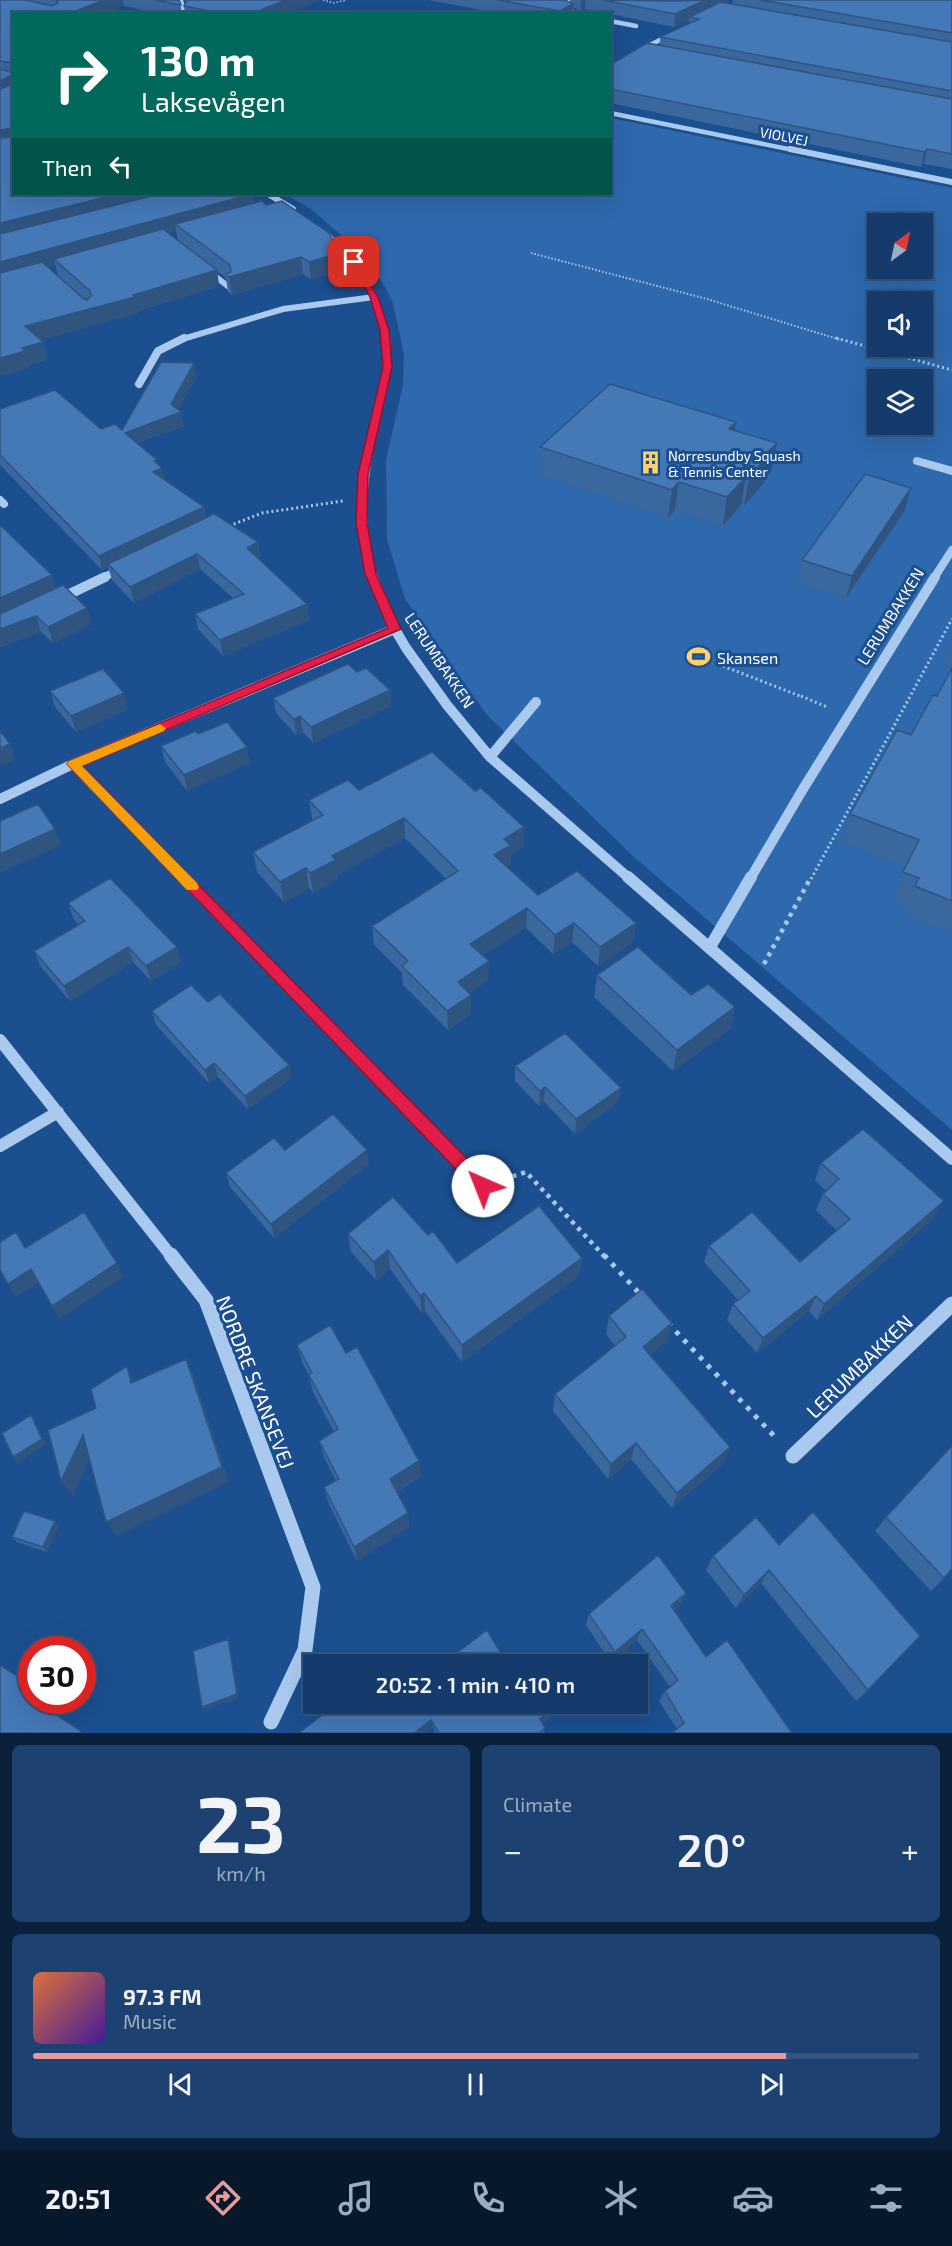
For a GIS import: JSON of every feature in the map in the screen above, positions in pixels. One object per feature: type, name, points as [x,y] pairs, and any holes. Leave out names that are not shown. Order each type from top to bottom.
[{"type":"street","points":[[531,0],[560,5],[573,12]]},
{"type":"street","points":[[560,5],[571,0]]},
{"type":"street","points":[[612,21],[636,26]]},
{"type":"street","points":[[629,55],[674,32]]},
{"type":"street","points":[[639,51],[650,53]]},
{"type":"street","name":"VIOLVEJ","points":[[612,113],[952,182]]},
{"type":"street","points":[[270,195],[305,218]]},
{"type":"street","points":[[276,209],[288,206]]},
{"type":"street","name":"LERUMBAKKEN","points":[[322,230],[354,262],[374,297],[385,330],[388,367],[363,474],[362,523],[371,574],[395,629],[439,696],[490,757],[952,1159]]},
{"type":"street","points":[[201,266],[229,287]]},
{"type":"street","points":[[139,384],[158,351],[175,342],[283,309],[374,297]]},
{"type":"street","points":[[917,461],[952,471]]},
{"type":"street","name":"LERUMBAKKEN","points":[[710,947],[750,877],[952,550]]},
{"type":"street","points":[[54,601],[137,561]]},
{"type":"street","points":[[0,799],[73,764],[395,629]]},
{"type":"street","points":[[490,757],[536,702]]},
{"type":"street","points":[[73,764],[483,1186]]},
{"type":"street","name":"NORDRE SKANSEVEJ","points":[[0,1040],[206,1300],[313,1587],[305,1650],[271,1722]]},
{"type":"street","points":[[0,1146],[58,1112]]},
{"type":"street","name":"LERUMBAKKEN","points":[[793,1456],[952,1304]]},
{"type":"path","points":[[323,0],[334,3],[346,0]]},
{"type":"path","points":[[531,253],[707,298],[801,329],[952,370]]},
{"type":"path","points":[[224,528],[262,513],[330,501],[362,501]]},
{"type":"path","points":[[752,984],[952,619]]},
{"type":"path","points":[[723,666],[849,715]]},
{"type":"path","points":[[483,1186],[526,1172],[647,1301]]},
{"type":"path","points":[[664,1318],[793,1456]]},
{"type":"shaded area","name":"Skansen","points":[[612,118],[952,188],[952,1130],[633,856],[487,715],[405,599],[387,539],[386,460],[403,385],[404,354],[393,303],[386,288],[358,250],[311,209],[287,195],[612,195]]},
{"type":"building","points":[[0,0],[26,0],[52,6],[58,3],[56,0],[104,0],[73,12],[12,12],[12,63],[0,61]]},
{"type":"building","points":[[155,0],[179,0],[181,5]]},
{"type":"building","points":[[187,0],[286,0],[255,12],[215,12],[184,6]]},
{"type":"building","points":[[498,0],[565,0],[573,4],[560,11]]},
{"type":"building","points":[[603,0],[675,1],[705,0],[675,14]]},
{"type":"building","points":[[761,0],[952,0],[952,33]]},
{"type":"building","points":[[720,2],[952,42],[952,91],[660,37],[699,19],[690,17]]},
{"type":"building","points":[[647,43],[952,99],[952,154],[927,149],[924,152],[612,89],[612,64]]},
{"type":"building","points":[[0,69],[12,71],[12,77],[0,81]]},
{"type":"building","points":[[12,84],[12,129],[0,130],[0,89]]},
{"type":"building","points":[[11,137],[12,195],[114,195],[0,223],[0,138]]},
{"type":"building","points":[[156,195],[248,195],[0,262],[0,234]]},
{"type":"building","points":[[262,201],[266,205],[282,201],[329,233],[340,253],[309,262],[301,257],[229,277],[225,274],[231,272],[230,265],[175,224]]},
{"type":"building","points":[[163,229],[217,270],[133,295],[135,297],[25,326],[43,342],[22,348],[25,351],[0,358],[0,273],[42,262],[87,300],[91,296],[90,291],[54,259]]},
{"type":"building","points":[[161,362],[194,363],[171,404],[181,412],[125,433],[157,460],[154,461],[162,468],[153,472],[204,507],[99,556],[0,455],[0,409],[55,390],[101,429],[115,424],[122,430]]},
{"type":"building","points":[[610,384],[736,422],[729,429],[777,443],[749,478],[746,477],[727,497],[679,482],[672,490],[540,447]]},
{"type":"building","points":[[865,474],[911,488],[852,576],[802,560]]},
{"type":"building","points":[[213,513],[258,542],[247,548],[307,604],[220,640],[195,614],[244,594],[197,554],[130,587],[108,564]]},
{"type":"building","points":[[0,525],[52,575],[0,598]]},
{"type":"building","points":[[63,585],[87,608],[48,627],[36,616],[0,629],[0,614]]},
{"type":"building","points":[[348,664],[357,672],[366,668],[390,690],[311,727],[300,716],[294,719],[273,698]]},
{"type":"building","points":[[952,668],[952,901],[915,886],[919,878],[903,872],[919,840],[850,814],[897,730],[911,735],[933,695],[937,696]]},
{"type":"building","points":[[103,669],[124,693],[71,716],[50,691]]},
{"type":"building","points":[[227,722],[247,747],[184,775],[161,746],[196,731],[198,734]]},
{"type":"building","points":[[0,731],[10,744],[0,748]]},
{"type":"building","points":[[432,752],[475,791],[481,788],[524,827],[504,839],[511,845],[494,855],[538,895],[577,871],[636,923],[600,947],[574,923],[555,935],[527,908],[470,944],[489,961],[458,982],[471,995],[447,1011],[402,966],[408,961],[372,926],[458,871],[404,818],[332,856],[336,860],[310,873],[306,868],[280,882],[253,852],[323,815],[309,800],[348,780],[359,790]]},
{"type":"building","points":[[38,804],[55,829],[0,854],[0,821]]},
{"type":"building","points":[[110,878],[177,947],[146,966],[128,947],[64,986],[34,951],[85,921],[68,903]]},
{"type":"building","points":[[638,947],[691,995],[708,984],[735,1007],[677,1050],[597,975]]},
{"type":"building","points":[[191,985],[208,1002],[220,994],[289,1065],[245,1096],[214,1063],[205,1070],[152,1011]]},
{"type":"building","points":[[565,1033],[621,1088],[576,1119],[545,1087],[540,1091],[515,1066]]},
{"type":"building","points":[[333,1114],[367,1150],[271,1224],[226,1173],[274,1138],[285,1150]]},
{"type":"building","points":[[863,1129],[944,1201],[824,1304],[816,1296],[763,1338],[733,1304],[750,1291],[709,1246],[752,1212],[800,1262],[850,1219],[823,1194],[839,1179],[821,1163]]},
{"type":"building","points":[[393,1197],[428,1235],[433,1231],[457,1263],[539,1206],[582,1258],[462,1345],[424,1293],[420,1296],[388,1250],[374,1262],[348,1234]]},
{"type":"building","points":[[84,1212],[117,1263],[52,1306],[31,1269],[8,1284],[0,1270],[0,1242],[16,1232],[25,1248]]},
{"type":"building","points":[[642,1289],[672,1323],[643,1347],[730,1447],[677,1493],[636,1443],[611,1464],[555,1394],[626,1337],[609,1316]]},
{"type":"building","points":[[330,1325],[346,1353],[357,1347],[419,1461],[390,1479],[408,1513],[354,1547],[324,1487],[339,1479],[319,1441],[338,1429],[309,1375],[312,1373],[297,1345]]},
{"type":"building","points":[[186,1359],[222,1467],[106,1522],[83,1435],[61,1481],[48,1430],[96,1408],[91,1389],[127,1366],[131,1383]]},
{"type":"building","points":[[31,1415],[42,1439],[13,1457],[2,1433]]},
{"type":"building","points":[[952,1446],[952,1569],[944,1578],[886,1517]]},
{"type":"building","points":[[24,1511],[55,1521],[43,1547],[12,1537]]},
{"type":"building","points":[[813,1512],[920,1636],[868,1690],[769,1570],[744,1595],[713,1556],[756,1517],[779,1545]]},
{"type":"building","points":[[658,1555],[686,1593],[671,1606],[706,1657],[727,1640],[792,1733],[672,1733],[684,1723],[665,1691],[678,1680],[642,1629],[615,1652],[589,1614]]},
{"type":"building","points":[[487,1630],[501,1654],[455,1654]]},
{"type":"building","points":[[228,1639],[237,1694],[202,1707],[193,1651]]},
{"type":"building","points":[[0,1665],[18,1676],[18,1714],[55,1714],[81,1731],[80,1733],[0,1733]]},
{"type":"building","points":[[324,1714],[546,1714],[540,1719],[545,1728],[539,1733],[439,1733],[431,1720],[414,1733],[300,1732]]},
{"type":"slow traffic","points":[[160,728],[73,764],[192,887]]},
{"type":"place","name":"Nørresundby Squash & Tennis Center","points":[[650,463]]},
{"type":"place","name":"Skansen","points":[[699,657]]},
{"type":"route","points":[[354,262],[374,297],[385,330],[388,367],[363,474],[362,523],[371,574],[395,629],[73,764],[483,1186]]}]
